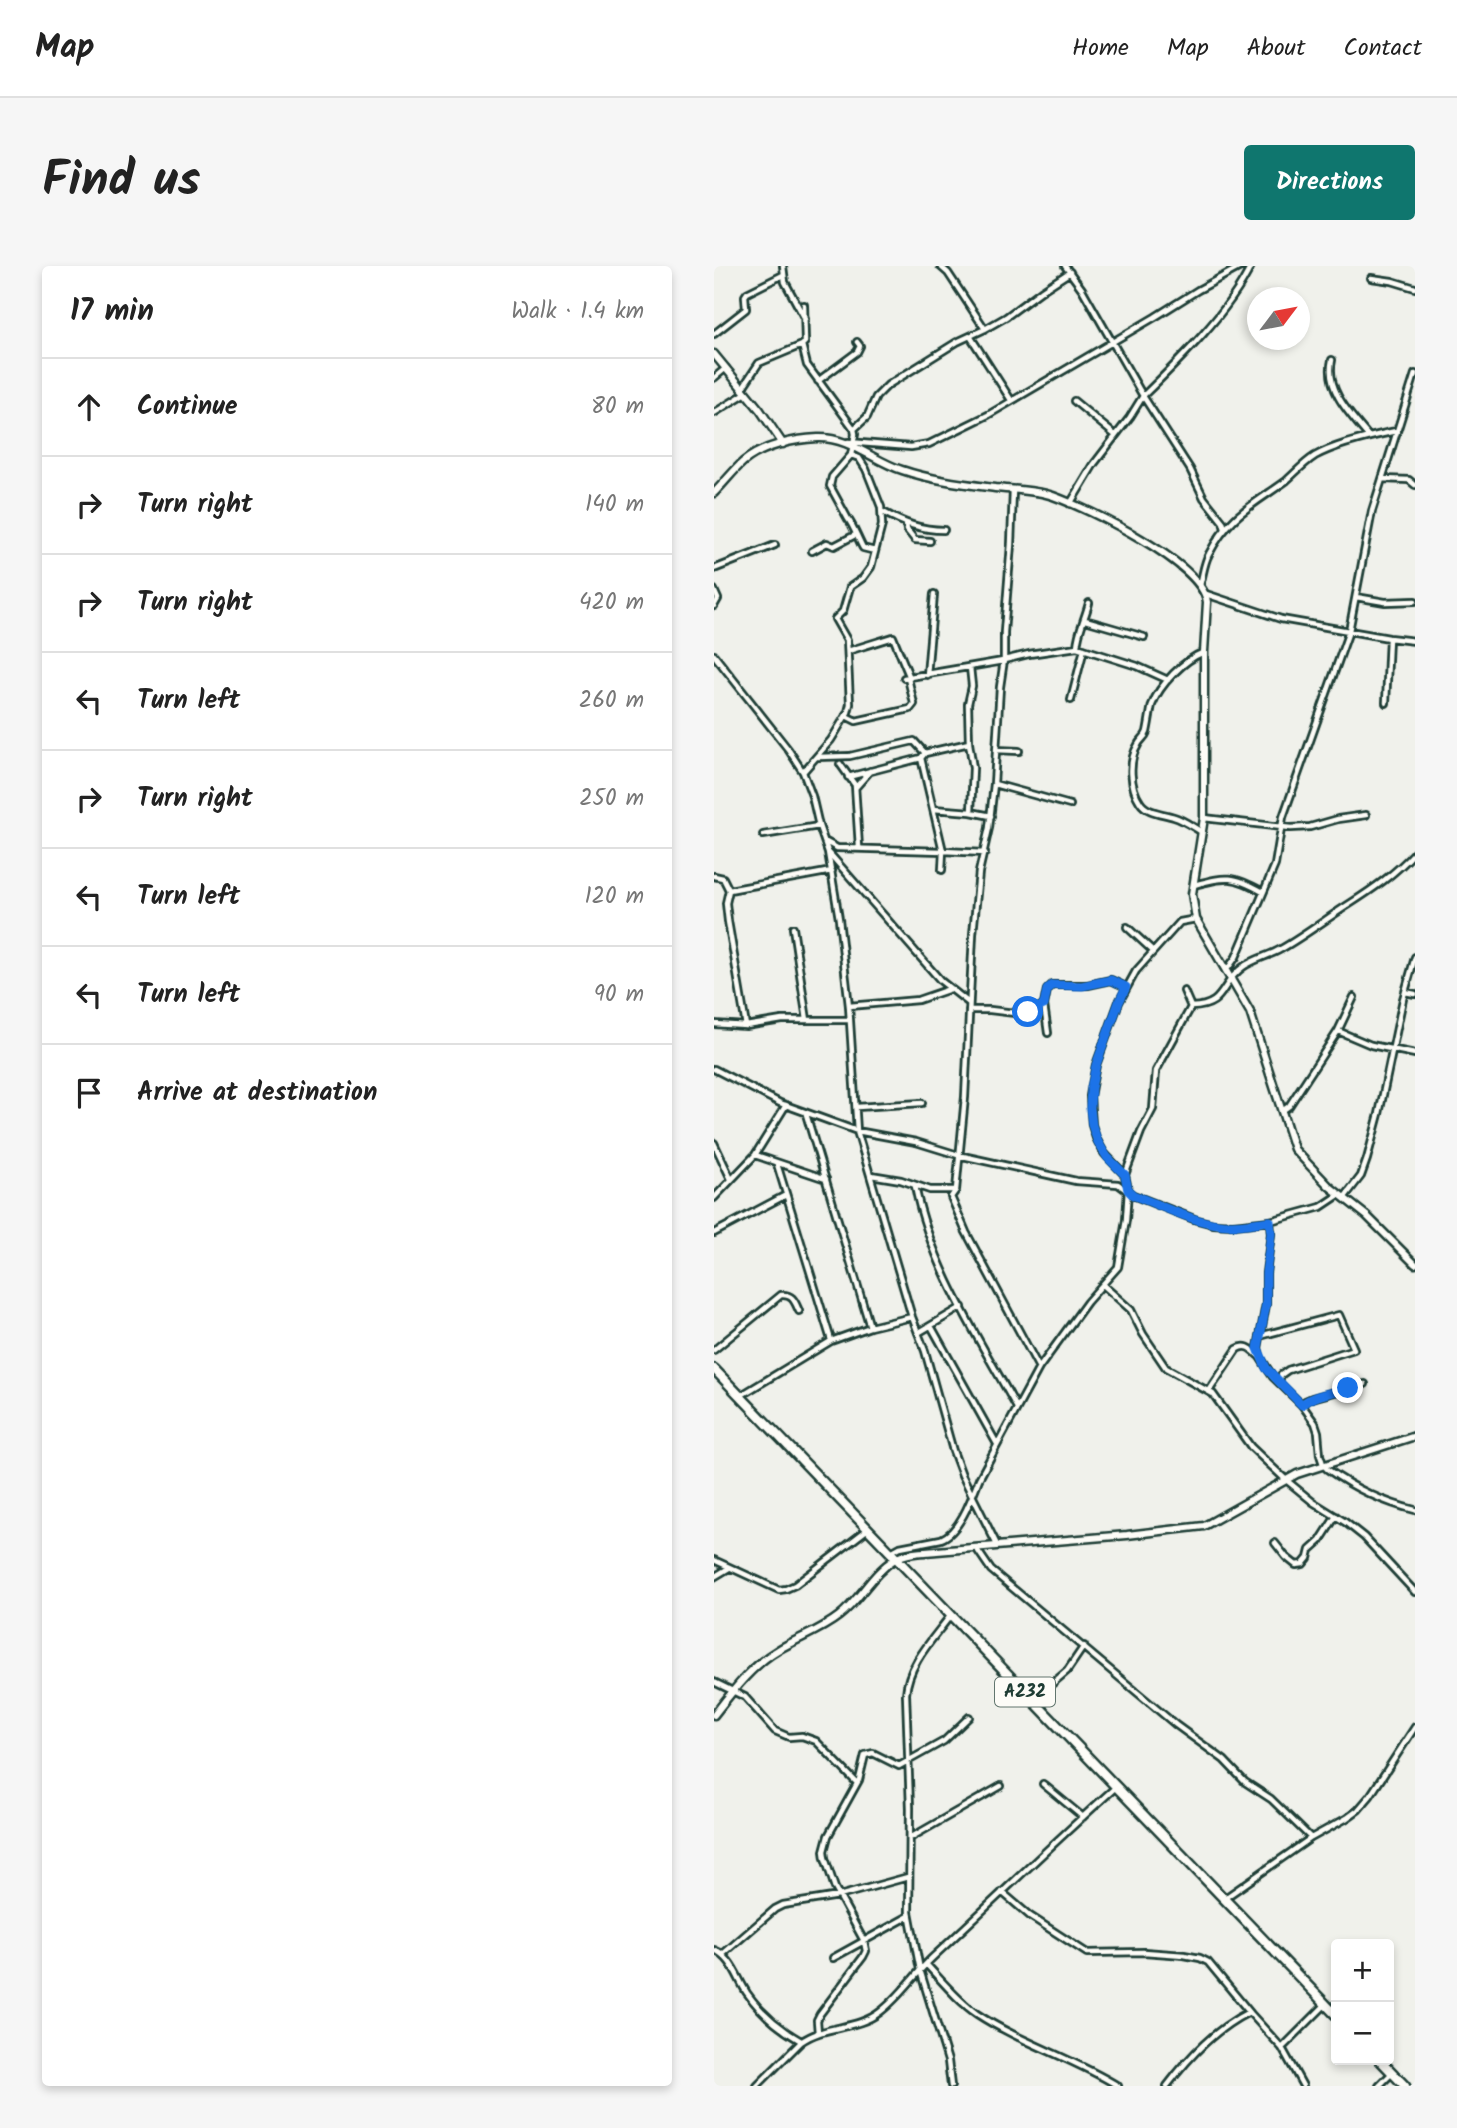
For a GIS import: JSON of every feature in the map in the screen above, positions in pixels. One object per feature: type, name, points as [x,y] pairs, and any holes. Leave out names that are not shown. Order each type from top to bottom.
[{"type":"main road","name":"A232","points":[[714,1369],[1331,2010]]},
{"type":"main road","points":[[1385,2065],[1405,2086]]},
{"type":"street","points":[[783,266],[783,275],[791,297],[805,318]]},
{"type":"street","points":[[940,266],[985,329]]},
{"type":"street","points":[[1065,266],[1082,289],[1204,498],[1223,522],[1224,529]]},
{"type":"street","points":[[714,493],[745,460],[783,444],[822,438],[854,444],[911,447],[929,444],[963,429],[1242,266]]},
{"type":"street","points":[[1070,505],[1094,464],[1143,396],[1209,325],[1243,281],[1251,266]]},
{"type":"street","points":[[854,429],[867,416],[876,397],[888,385],[957,342],[985,329],[1070,272]]},
{"type":"street","points":[[714,334],[746,309],[747,293],[783,275]]},
{"type":"street","points":[[1371,278],[1415,288]]},
{"type":"street","points":[[714,413],[745,390],[759,363],[805,342],[804,305]]},
{"type":"street","points":[[970,336],[1011,400]]},
{"type":"street","points":[[818,380],[857,352],[860,346],[857,342]]},
{"type":"street","points":[[802,345],[807,365],[854,429],[851,455],[832,477],[830,486],[852,522],[855,535],[863,548],[875,551]]},
{"type":"street","points":[[714,354],[745,390],[783,444]]},
{"type":"street","points":[[1332,360],[1330,372],[1339,398],[1368,437]]},
{"type":"street","points":[[714,378],[726,368]]},
{"type":"street","points":[[1226,971],[1236,957],[1275,865],[1283,817],[1349,631],[1370,523],[1415,374]]},
{"type":"street","points":[[1074,401],[1115,435]]},
{"type":"street","points":[[1200,584],[1207,557],[1224,529],[1243,510],[1286,481],[1315,456],[1397,430]]},
{"type":"street","points":[[854,444],[880,461],[903,470],[979,486],[1053,496],[1156,547],[1200,584],[1206,594],[1203,818],[1192,894],[1196,919],[1250,1012],[1294,1149],[1341,1197],[1384,1231],[1415,1264]]},
{"type":"street","points":[[803,772],[831,740],[850,704],[847,640],[835,620],[843,611],[850,587],[863,578],[871,567],[882,525],[882,512],[866,469],[859,458],[851,455]]},
{"type":"street","points":[[1382,479],[1409,480],[1415,485]]},
{"type":"street","points":[[1013,490],[994,784],[985,853],[979,872],[972,942],[965,1097],[956,1190],[951,1197],[1039,1368]]},
{"type":"street","points":[[882,512],[926,530],[944,530]]},
{"type":"street","points":[[906,524],[915,540],[930,541]]},
{"type":"street","points":[[812,551],[827,543],[834,546],[855,535]]},
{"type":"street","points":[[714,569],[775,545]]},
{"type":"street","points":[[714,590],[718,599],[714,606]]},
{"type":"street","points":[[928,675],[934,594]]},
{"type":"street","points":[[1206,594],[1281,619],[1415,640]]},
{"type":"street","points":[[1356,597],[1385,602],[1415,601]]},
{"type":"street","points":[[1077,647],[1078,632],[1085,620],[1089,603]]},
{"type":"street","points":[[1085,620],[1144,636]]},
{"type":"street","points":[[846,716],[856,721],[911,709],[915,704],[893,637],[848,651]]},
{"type":"street","points":[[1386,703],[1389,638]]},
{"type":"street","points":[[907,678],[1077,647],[1137,666],[1168,680]]},
{"type":"street","points":[[1071,700],[1084,649]]},
{"type":"street","points":[[1202,832],[1175,817],[1142,806],[1132,783],[1131,769],[1135,752],[1147,732],[1153,703],[1168,680],[1195,655],[1204,652]]},
{"type":"street","points":[[714,655],[788,750],[803,772],[812,796],[832,871],[849,1006],[858,1131],[953,1451],[997,1545]]},
{"type":"street","points":[[970,667],[972,686],[968,704],[973,768],[971,812]]},
{"type":"street","points":[[817,757],[850,756],[914,741],[925,753]]},
{"type":"street","points":[[848,777],[921,758],[925,753],[970,743]]},
{"type":"street","points":[[996,750],[1018,751]]},
{"type":"street","points":[[921,758],[943,851],[942,870]]},
{"type":"street","points":[[840,764],[856,787],[859,847]]},
{"type":"street","points":[[856,787],[871,770]]},
{"type":"street","points":[[994,784],[1069,805]]},
{"type":"street","points":[[933,808],[991,816]]},
{"type":"street","points":[[1203,818],[1281,829],[1310,827],[1366,815]]},
{"type":"street","points":[[763,835],[819,826]]},
{"type":"street","points":[[825,842],[837,848],[985,853]]},
{"type":"street","points":[[828,852],[950,989],[970,1003]]},
{"type":"street","points":[[1191,1007],[1204,1007],[1214,1003],[1240,969],[1250,962],[1268,957],[1372,891],[1415,852]]},
{"type":"street","points":[[729,890],[832,871]]},
{"type":"street","points":[[714,876],[723,878],[729,890],[726,903],[728,920],[746,1026]]},
{"type":"street","points":[[1193,885],[1230,877],[1263,892]]},
{"type":"street","points":[[1125,1175],[1107,1157],[1092,1125],[1091,1088],[1096,1065],[1115,1011],[1136,971],[1180,922],[1196,919]]},
{"type":"street","points":[[1127,927],[1153,951]]},
{"type":"street","points":[[793,928],[807,1020]]},
{"type":"street","points":[[714,1071],[786,1105],[858,1131],[916,1142],[958,1155],[1076,1181],[1118,1184],[1133,1195],[1213,1224],[1234,1225],[1270,1221],[1321,1207],[1341,1197],[1361,1176],[1379,1114],[1415,957]]},
{"type":"street","points":[[1048,1032],[1044,1005],[1047,990],[1052,985],[1082,986],[1111,980],[1126,987]]},
{"type":"street","points":[[849,1006],[918,1000],[950,989]]},
{"type":"street","points":[[1184,991],[1191,1007]]},
{"type":"street","points":[[1405,992],[1415,994]]},
{"type":"street","points":[[1281,1112],[1289,1105],[1338,1031],[1354,997]]},
{"type":"street","points":[[969,1010],[1023,1014],[1044,1005]]},
{"type":"street","points":[[714,1714],[733,1690],[768,1656],[840,1616],[900,1547],[947,1536],[954,1529],[1039,1368],[1087,1302],[1118,1267],[1126,1220],[1128,1190],[1125,1175],[1141,1132],[1152,1112],[1156,1071],[1191,1007]]},
{"type":"street","points":[[714,1024],[746,1026],[782,1020],[850,1020]]},
{"type":"street","points":[[1338,1031],[1371,1045],[1415,1054]]},
{"type":"street","points":[[857,1107],[922,1103]]},
{"type":"street","points":[[714,1198],[755,1155],[786,1105]]},
{"type":"street","points":[[806,1113],[870,1327]]},
{"type":"street","points":[[714,1143],[732,1179]]},
{"type":"street","points":[[755,1155],[826,1180]]},
{"type":"street","points":[[778,1164],[831,1341]]},
{"type":"street","points":[[871,1175],[901,1180],[930,1191],[956,1190]]},
{"type":"street","points":[[915,1186],[928,1237],[962,1307],[1017,1408]]},
{"type":"street","points":[[714,1233],[786,1195]]},
{"type":"street","points":[[1270,1221],[1266,1304],[1258,1348],[1260,1357],[1266,1368],[1302,1405],[1315,1423],[1323,1464],[1345,1482],[1371,1497],[1415,1510]]},
{"type":"street","points":[[1103,1285],[1131,1310],[1143,1335],[1166,1368],[1209,1391],[1251,1447],[1285,1479],[1364,1536],[1415,1592]]},
{"type":"street","points":[[714,1350],[781,1296],[792,1297],[799,1311]]},
{"type":"street","points":[[918,1333],[962,1307]]},
{"type":"street","points":[[1261,1336],[1290,1326],[1339,1315],[1354,1349],[1288,1370],[1281,1375],[1279,1383]]},
{"type":"street","points":[[740,1396],[831,1341],[870,1327],[912,1317]]},
{"type":"street","points":[[931,1326],[997,1445]]},
{"type":"street","points":[[1209,1391],[1237,1349],[1242,1346],[1249,1347],[1260,1357]]},
{"type":"street","points":[[1302,1405],[1312,1398],[1365,1384]]},
{"type":"street","points":[[894,1555],[1204,1526],[1253,1500],[1285,1479],[1323,1464],[1415,1436]]},
{"type":"street","points":[[1275,1544],[1296,1565],[1303,1564],[1310,1550],[1320,1541],[1336,1516]]},
{"type":"street","points":[[714,1560],[779,1590],[786,1589],[795,1585],[868,1528]]},
{"type":"street","points":[[976,1547],[991,1570],[1176,1725],[1224,1760],[1245,1782],[1271,1800],[1311,1838]]},
{"type":"street","points":[[714,1577],[729,1568]]},
{"type":"street","points":[[951,1615],[909,1675],[906,1694],[909,1916],[920,1970],[946,2051],[951,2086]]},
{"type":"street","points":[[1033,1700],[1067,1671],[1084,1646]]},
{"type":"street","points":[[714,1682],[751,1702],[775,1731],[789,1737],[802,1736],[816,1741],[857,1783]]},
{"type":"street","points":[[818,2034],[817,2020],[820,2014],[866,1951],[864,1941],[839,1896],[824,1851],[828,1836],[857,1783],[865,1755],[873,1753],[899,1766],[944,1741],[969,1717]]},
{"type":"street","points":[[1224,1899],[1311,1838],[1358,1810],[1415,1727]]},
{"type":"street","points":[[1043,1784],[1083,1817]]},
{"type":"street","points":[[909,1838],[1001,1786]]},
{"type":"street","points":[[757,2086],[809,2036],[858,2024],[881,2011],[926,1964],[1117,1786]]},
{"type":"street","points":[[723,1954],[783,1905],[839,1896],[908,1877]]},
{"type":"street","points":[[1002,1892],[1046,1928],[1087,1953],[1144,1952],[1184,1955],[1208,1962],[1282,2048],[1303,2086]]},
{"type":"street","points":[[833,1958],[909,1916]]},
{"type":"street","points":[[714,1950],[723,1954],[747,1994],[761,2010],[781,2029],[801,2042]]},
{"type":"street","points":[[926,1964],[976,2013],[1118,2086]]},
{"type":"street","points":[[1282,2048],[1326,2004]]},
{"type":"street","points":[[1167,2086],[1199,2048],[1234,2020],[1249,2012]]},
{"type":"street","points":[[1379,2086],[1393,2073]]},
{"type":"route","points":[[1028,1012],[1044,1005],[1048,987],[1052,985],[1082,986],[1111,980],[1126,987],[1100,1052],[1091,1088],[1090,1118],[1104,1153],[1125,1175],[1128,1190],[1133,1195],[1213,1224],[1234,1225],[1270,1221],[1266,1304],[1258,1348],[1260,1357],[1273,1377],[1302,1405],[1312,1398],[1348,1388]]}]
